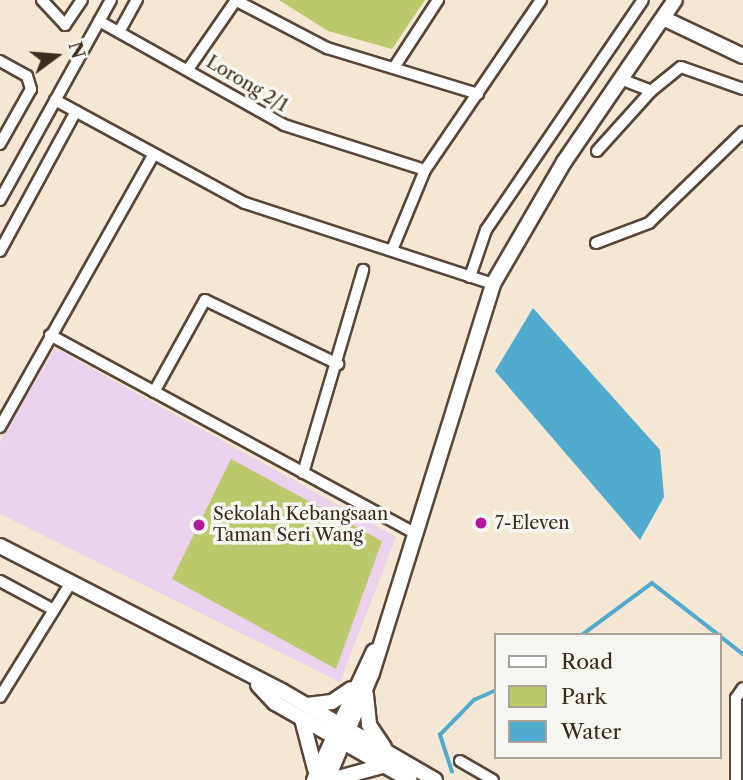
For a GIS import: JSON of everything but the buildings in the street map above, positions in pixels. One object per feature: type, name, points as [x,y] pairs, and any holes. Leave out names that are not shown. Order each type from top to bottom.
[{"type":"street","points":[[42,0],[65,24],[82,0]]},
{"type":"street","points":[[0,200],[111,0]]},
{"type":"street","points":[[119,32],[137,0]]},
{"type":"street","points":[[189,68],[236,0],[320,45],[395,66],[478,94]]},
{"type":"street","points":[[395,66],[438,0]]},
{"type":"street","points":[[392,250],[425,170],[541,0]]},
{"type":"street","points":[[470,277],[486,230],[643,0]]},
{"type":"street","points":[[322,778],[379,644],[493,284],[564,162],[666,19],[676,0]]},
{"type":"street","points":[[666,19],[743,56]]},
{"type":"street","name":"Lorong 2/1","points":[[99,21],[189,68],[284,125],[425,170]]},
{"type":"street","points":[[0,61],[27,76],[31,89],[0,144]]},
{"type":"street","points":[[597,151],[651,91],[681,66],[743,89]]},
{"type":"street","points":[[622,80],[651,91]]},
{"type":"street","points":[[55,100],[153,156],[269,212],[493,284]]},
{"type":"street","points":[[0,251],[76,111]]},
{"type":"street","points":[[596,243],[649,223],[743,132]]},
{"type":"street","points":[[0,427],[153,156]]},
{"type":"street","points":[[303,473],[338,364],[363,270]]},
{"type":"street","points":[[154,391],[205,300],[338,364]]},
{"type":"street","points":[[50,335],[414,533]]},
{"type":"street","points":[[0,546],[257,683],[387,760],[435,780]]},
{"type":"street","points":[[0,581],[54,610]]},
{"type":"street","points":[[0,697],[70,584]]},
{"type":"street","points":[[305,712],[360,688]]},
{"type":"street","points":[[360,688],[369,725],[387,760],[410,780]]},
{"type":"street","points":[[736,780],[736,698],[743,688]]},
{"type":"street","points":[[305,712],[322,778]]},
{"type":"street","points":[[322,778],[387,760]]},
{"type":"street","points":[[460,761],[493,780]]},
{"type":"shaded area","name":"Sekolah Kebangsaan Taman Seri Wang","points":[[55,348],[396,537],[340,682],[0,514],[0,442]]},
{"type":"green space","points":[[279,0],[425,0],[392,49],[328,31]]},
{"type":"green space","points":[[231,459],[382,541],[336,669],[172,579]]},
{"type":"water","points":[[533,308],[660,450],[664,497],[640,540],[495,371]]},
{"type":"waterway","points":[[585,633],[652,583],[716,633]]},
{"type":"waterway","points":[[722,638],[743,654]]},
{"type":"waterway","points":[[452,772],[440,735],[474,700],[494,691]]},
{"type":"place","name":"7-Eleven","points":[[481,523]]},
{"type":"place","name":"Sekolah Kebangsaan Taman Seri Wang","points":[[199,525]]}]
